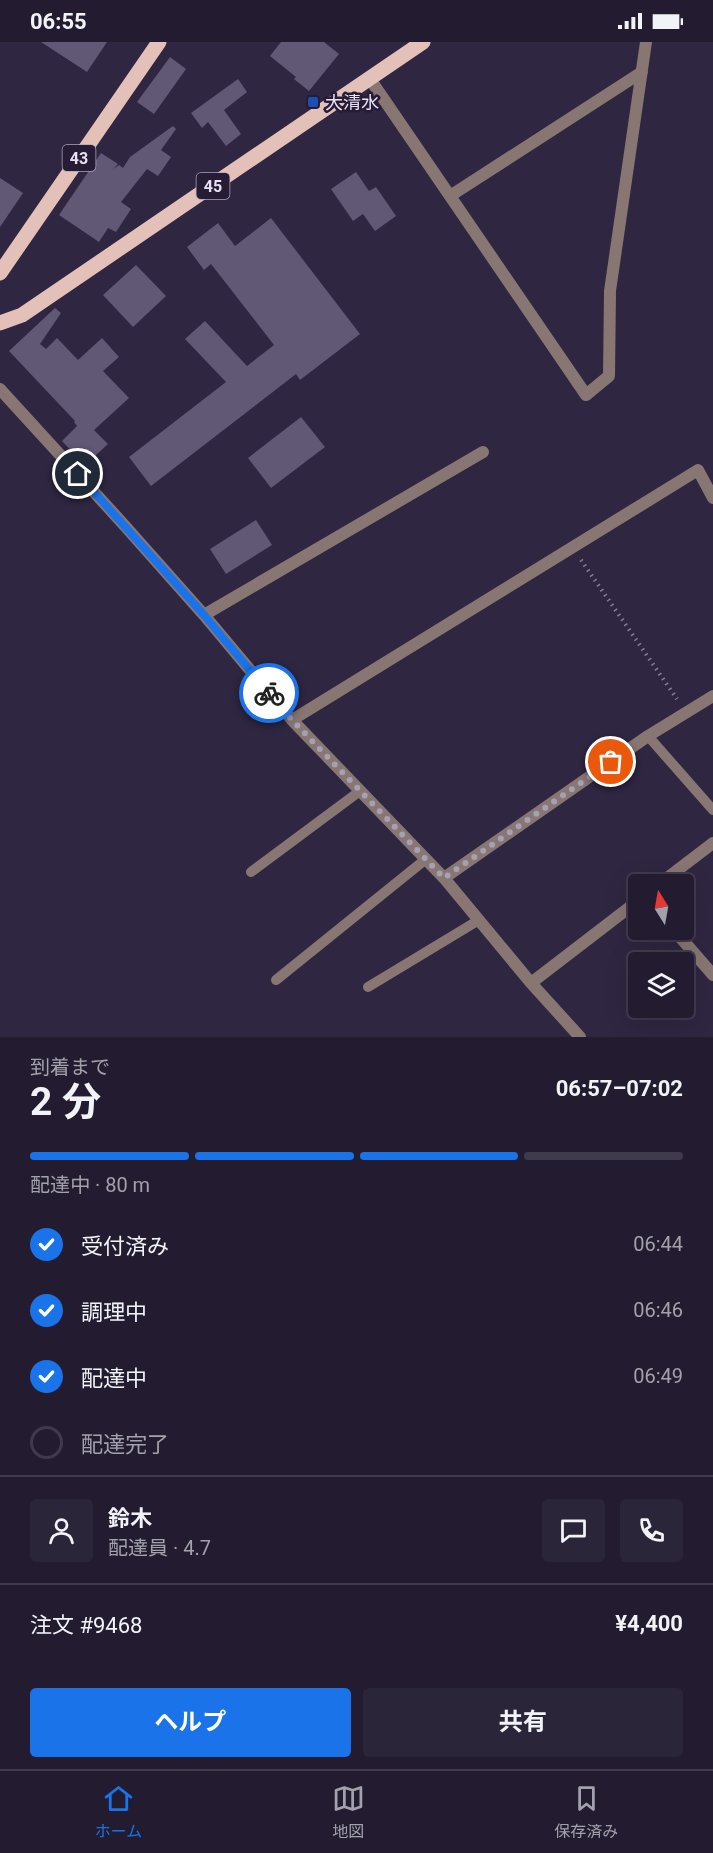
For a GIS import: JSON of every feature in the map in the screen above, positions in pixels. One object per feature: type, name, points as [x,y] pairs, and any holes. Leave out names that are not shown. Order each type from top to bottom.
[{"type":"main road","name":"43","points":[[0,273],[159,42]]},
{"type":"main road","name":"45","points":[[0,323],[22,315],[423,42]]},
{"type":"street","points":[[370,79],[586,395],[609,376],[610,291],[646,42]]},
{"type":"street","points":[[450,196],[642,72]]},
{"type":"street","points":[[0,389],[204,615],[292,720],[444,878],[531,983],[580,1037]]},
{"type":"street","points":[[204,615],[483,452]]},
{"type":"street","points":[[292,720],[698,470],[713,498]]},
{"type":"street","points":[[444,878],[648,736],[713,696]]},
{"type":"street","points":[[672,874],[713,843]]},
{"type":"street","points":[[531,983],[628,908]]},
{"type":"street","points":[[683,940],[713,975]]},
{"type":"lane","points":[[648,736],[713,810]]},
{"type":"lane","points":[[251,872],[360,791]]},
{"type":"lane","points":[[276,980],[426,859]]},
{"type":"lane","points":[[368,987],[479,920]]},
{"type":"path","points":[[572,546],[686,712]]},
{"type":"building","points":[[41,42],[107,42],[87,72]]},
{"type":"building","points":[[281,42],[324,42],[339,54],[309,91],[270,56]]},
{"type":"building","points":[[170,57],[186,69],[154,114],[137,102]]},
{"type":"building","points":[[238,79],[247,92],[224,110],[241,134],[226,146],[208,122],[202,128],[191,113]]},
{"type":"building","points":[[173,126],[176,129],[161,150],[171,157],[158,176],[147,169],[121,202],[131,209],[116,232],[108,228],[99,242],[59,215],[101,153],[118,164],[113,169],[119,165],[123,168],[130,157]]},
{"type":"building","points":[[356,172],[369,191],[376,187],[396,216],[375,231],[363,214],[353,221],[331,189]]},
{"type":"building","points":[[0,178],[23,193],[0,227]]},
{"type":"building","points":[[271,218],[360,334],[300,380],[296,374],[151,486],[129,457],[226,382],[185,339],[205,321],[247,366],[274,345],[211,264],[204,270],[187,247],[218,223],[235,246]]},
{"type":"building","points":[[136,265],[166,296],[133,327],[103,295]]},
{"type":"building","points":[[55,308],[61,313],[40,344],[46,349],[57,338],[78,360],[102,338],[119,357],[103,371],[129,398],[94,430],[108,444],[85,465],[62,441],[77,426],[75,421],[9,351]]},
{"type":"building","points":[[301,417],[325,447],[271,488],[248,458]]},
{"type":"building","points":[[256,520],[272,545],[226,574],[210,549]]},
{"type":"way so far","points":[[269,693],[292,720],[444,878],[611,762]]},
{"type":"place","name":"大清水","points":[[313,102]]},
{"type":"route","points":[[78,474],[204,615],[269,693]]}]
